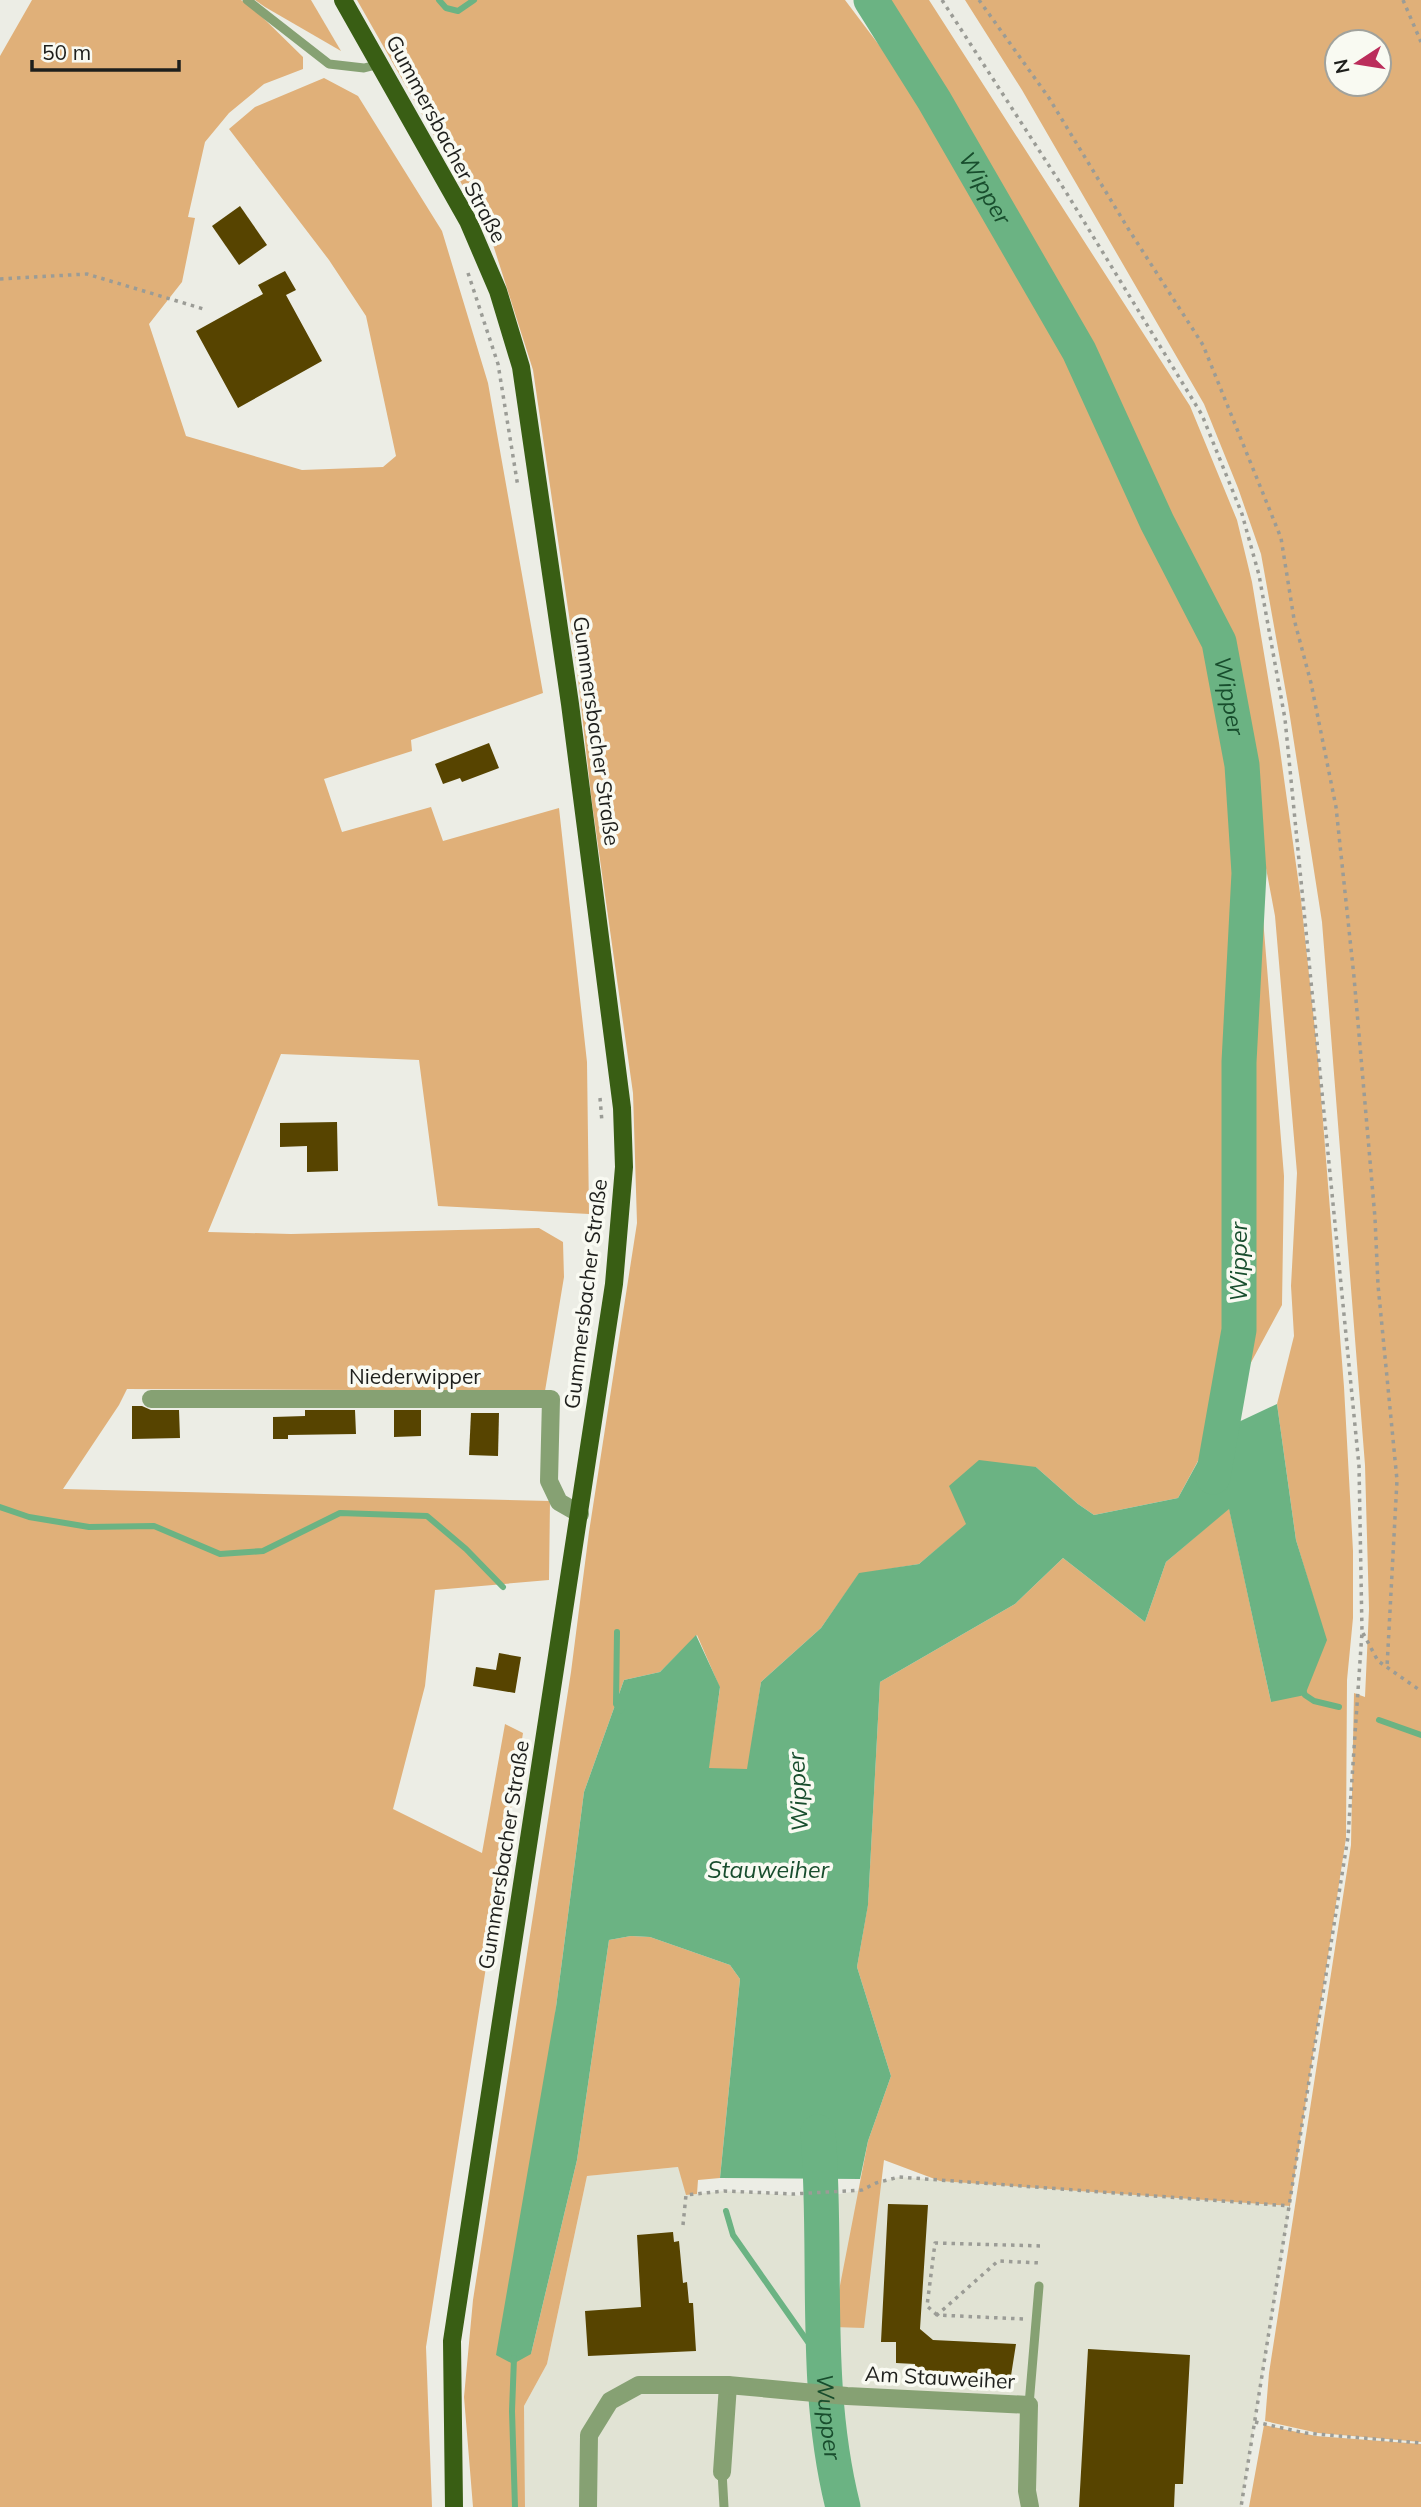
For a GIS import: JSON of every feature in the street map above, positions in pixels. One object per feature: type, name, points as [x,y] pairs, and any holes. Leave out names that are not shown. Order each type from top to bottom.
[{"type":"main road","name":"Gummersbacher Straße","points":[[343,0],[468,221],[498,291],[521,367],[555,598],[622,1108],[624,1167],[614,1284],[452,2341],[454,2507]]},
{"type":"street","name":"Niederwipper","points":[[151,1399],[551,1399],[549,1481],[559,1502],[580,1514]]},
{"type":"street","name":"Am Stauweiher","points":[[587,2507],[589,2435],[610,2402],[639,2385],[728,2385],[847,2396],[1029,2404],[1027,2491],[1030,2507]]},
{"type":"street","points":[[722,2472],[728,2385]]},
{"type":"lane","points":[[247,0],[329,64],[364,68],[381,64]]},
{"type":"lane","points":[[1029,2404],[1039,2286]]},
{"type":"lane","points":[[722,2472],[724,2507]]},
{"type":"path","points":[[942,0],[1066,192],[1202,415],[1242,514],[1259,575],[1285,719],[1359,1466],[1362,1632],[1348,1837],[1241,2507]]},
{"type":"path","points":[[979,0],[1049,99],[1203,345],[1281,538],[1294,619],[1311,683],[1336,807],[1354,977],[1375,1218],[1378,1285],[1397,1480],[1387,1667]]},
{"type":"path","points":[[1403,0],[1421,42]]},
{"type":"path","points":[[466,266],[498,364],[518,489]]},
{"type":"path","points":[[0,279],[87,274],[208,310]]},
{"type":"path","points":[[600,1096],[603,1134]]},
{"type":"path","points":[[1362,1632],[1378,1661],[1421,1691]]},
{"type":"path","points":[[683,2225],[686,2195],[724,2191],[793,2194],[862,2190],[876,2183],[899,2178],[1290,2206]]},
{"type":"path","points":[[1036,2320],[937,2315],[927,2306],[935,2243],[1043,2246]]},
{"type":"path","points":[[937,2315],[998,2261],[1042,2263]]},
{"type":"path","points":[[1255,2422],[1305,2433],[1421,2443]]},
{"type":"shaded area","points":[[32,0],[241,0],[255,10],[303,57],[303,69],[264,84],[229,113],[205,142],[188,217],[195,218],[182,282],[149,324],[186,436],[302,470],[383,467],[396,456],[366,316],[329,260],[229,129],[255,107],[324,78],[358,96],[442,231],[488,383],[543,693],[411,740],[412,751],[324,779],[342,832],[431,807],[443,841],[559,808],[587,1062],[589,1214],[438,1206],[419,1060],[281,1054],[208,1232],[291,1234],[539,1228],[563,1242],[564,1277],[545,1391],[127,1389],[63,1489],[550,1501],[549,1580],[435,1590],[425,1686],[393,1809],[482,1853],[505,1724],[523,1733],[426,2347],[432,2507],[0,2507],[0,56]]},
{"type":"shaded area","points":[[255,0],[311,0],[341,51],[265,7]]},
{"type":"shaded area","points":[[357,0],[845,0],[941,127],[1085,357],[1214,644],[1262,906],[1284,1176],[1282,1305],[1178,1498],[1094,1515],[1036,1467],[919,1564],[859,1574],[821,1628],[761,1682],[748,1769],[708,1769],[720,1688],[697,1635],[660,1672],[624,1680],[584,1792],[556,2007],[531,2354],[577,2160],[609,1940],[631,1936],[650,1937],[730,1965],[740,1979],[720,2178],[698,2180],[697,2194],[686,2195],[678,2167],[587,2176],[547,2364],[524,2406],[525,2507],[473,2507],[464,2397],[473,2300],[571,1672],[589,1532],[637,1223],[633,1093],[592,803],[577,670],[533,370],[489,232]]},
{"type":"shaded area","points":[[857,0],[929,0],[1190,406],[1237,520],[1252,582],[1279,743],[1301,900],[1318,1058],[1344,1387],[1353,1551],[1353,1618],[1347,1680],[1346,1838],[1290,2206],[940,2181],[884,2160],[864,2328],[834,2327],[868,2141],[891,2076],[857,1967],[868,1904],[880,1682],[1015,1604],[1063,1558],[1145,1622],[1166,1562],[1229,1508],[1271,1702],[1326,1640],[1296,1540],[1277,1404],[1294,1336],[1291,1286],[1297,1173],[1275,916],[1223,639],[1135,439],[1090,347],[959,134],[933,96]]},
{"type":"shaded area","points":[[965,0],[1421,0],[1421,2442],[1318,2433],[1265,2421],[1269,2373],[1351,1845],[1354,1693],[1365,1697],[1369,1609],[1365,1465],[1322,922],[1288,704],[1261,554],[1204,404],[1022,90]]},
{"type":"shaded area","points":[[678,2167],[687,2195],[724,2191],[822,2197],[862,2190],[899,2177],[1290,2206],[1241,2507],[525,2507],[524,2406],[547,2364],[587,2176]]},
{"type":"shaded area","points":[[1264,2425],[1316,2436],[1421,2444],[1421,2507],[1249,2507]]},
{"type":"water","name":"Stauweiher","points":[[1277,1404],[1296,1540],[1327,1640],[1305,1695],[1271,1702],[1229,1509],[1166,1562],[1145,1622],[1063,1558],[1015,1604],[880,1682],[868,1905],[857,1967],[891,2076],[868,2141],[860,2179],[720,2178],[740,1979],[730,1965],[650,1937],[631,1936],[609,1940],[577,2160],[531,2354],[513,2364],[496,2355],[556,2007],[584,1792],[624,1680],[660,1672],[696,1635],[720,1687],[709,1768],[747,1769],[761,1682],[821,1628],[859,1573],[919,1564],[966,1524],[949,1486],[979,1460],[1036,1467],[1094,1515],[1178,1498],[1213,1434]]},
{"type":"building","points":[[240,206],[267,245],[239,265],[212,226]]},
{"type":"building","points":[[285,271],[296,290],[286,295],[322,361],[238,408],[196,331],[263,294],[258,285]]},
{"type":"building","points":[[489,743],[499,768],[462,782],[460,778],[443,784],[435,764]]},
{"type":"building","points":[[337,1122],[338,1171],[307,1172],[307,1146],[280,1147],[280,1123]]},
{"type":"building","points":[[132,1406],[151,1410],[179,1410],[180,1438],[132,1439]]},
{"type":"building","points":[[305,1410],[355,1410],[356,1434],[288,1435],[288,1439],[273,1439],[273,1417],[305,1416]]},
{"type":"building","points":[[394,1410],[421,1410],[421,1436],[394,1437]]},
{"type":"building","points":[[471,1413],[499,1413],[498,1456],[469,1455]]},
{"type":"building","points":[[499,1653],[521,1657],[515,1693],[473,1686],[476,1667],[496,1670]]},
{"type":"building","points":[[888,2204],[928,2205],[920,2329],[933,2340],[1016,2344],[1010,2382],[915,2379],[915,2364],[896,2363],[896,2342],[881,2342]]},
{"type":"building","points":[[673,2232],[674,2242],[679,2241],[683,2283],[687,2282],[689,2303],[693,2303],[696,2351],[588,2356],[585,2311],[641,2307],[637,2235]]},
{"type":"building","points":[[1088,2349],[1190,2355],[1183,2484],[1175,2484],[1174,2507],[1079,2507]]},
{"type":"waterway","points":[[439,0],[446,8],[458,11],[474,0]]},
{"type":"waterway","name":"Wipper","points":[[871,0],[934,100],[1079,351],[1157,522],[1219,642],[1242,765],[1249,873],[1239,1062],[1239,1330],[1213,1477]]},
{"type":"waterway","points":[[0,1507],[29,1517],[89,1527],[154,1526],[220,1554],[263,1551],[340,1513],[427,1516],[466,1549],[503,1587]]},
{"type":"waterway","points":[[617,1632],[616,1704],[621,1710]]},
{"type":"waterway","points":[[1302,1688],[1305,1695],[1314,1701],[1339,1707]]},
{"type":"waterway","points":[[1379,1720],[1421,1735]]},
{"type":"waterway","name":"Wipper","points":[[818,2132],[827,2414],[843,2507]]},
{"type":"waterway","points":[[726,2211],[733,2235],[808,2342],[825,2356]]},
{"type":"waterway","points":[[514,2358],[512,2411],[515,2507]]},
{"type":"water label","name":"Wupper","points":[[830,2417]]}]
